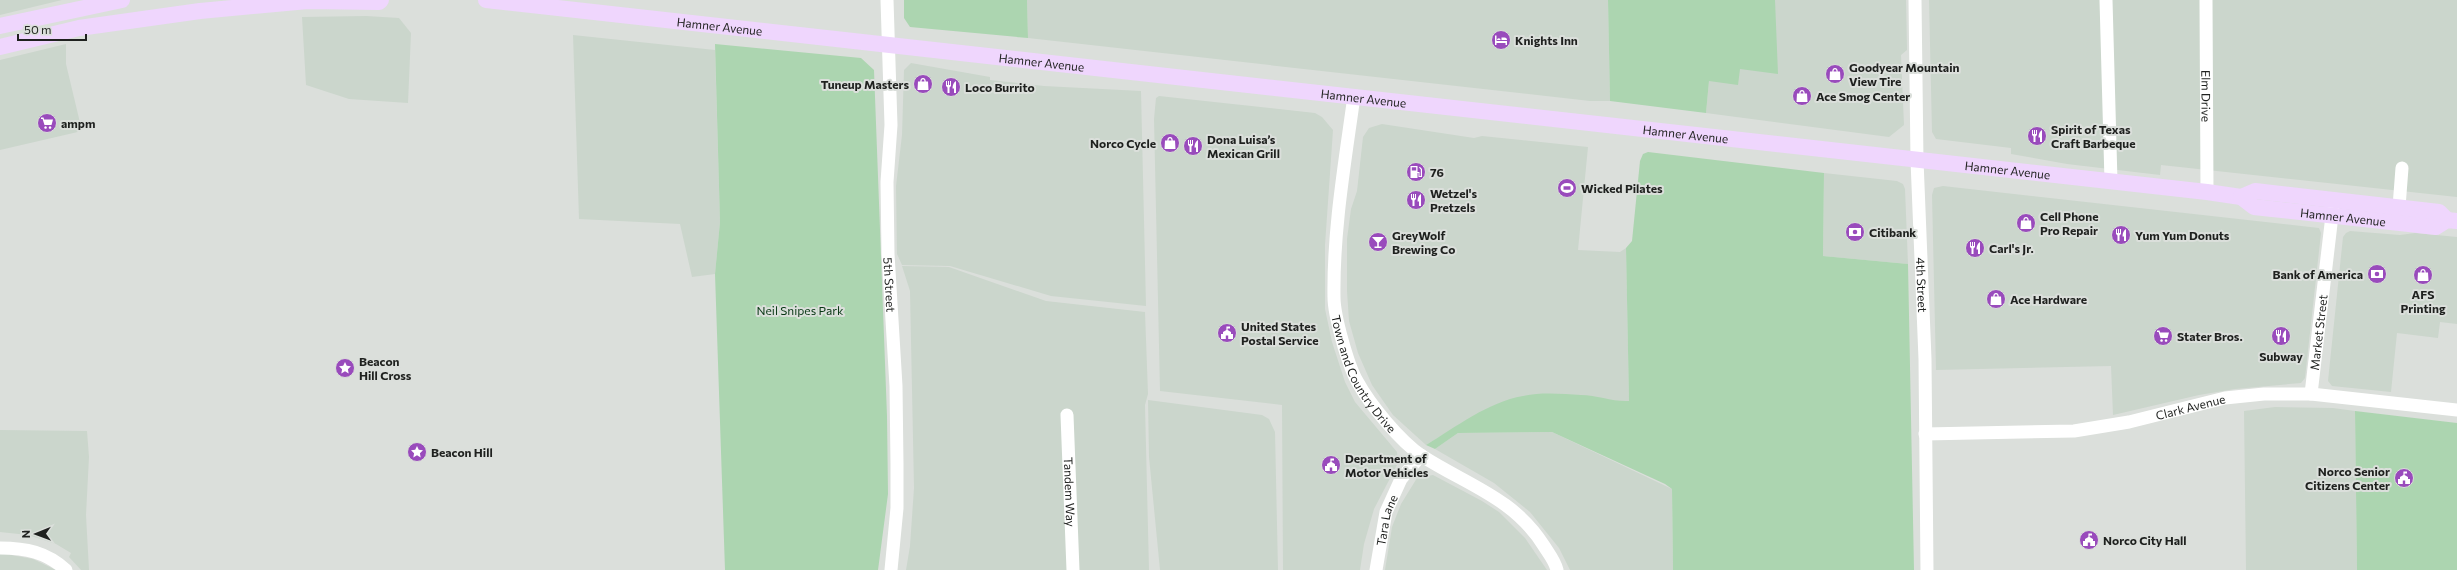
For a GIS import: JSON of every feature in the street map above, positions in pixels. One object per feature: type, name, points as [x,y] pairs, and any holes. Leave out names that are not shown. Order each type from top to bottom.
[{"type":"main road","points":[[79,28],[82,20],[114,11],[120,0]]},
{"type":"main road","points":[[0,26],[120,0]]},
{"type":"main road","points":[[0,47],[79,28],[200,11],[308,1],[379,2],[381,0]]},
{"type":"main road","name":"Hamner Avenue","points":[[486,0],[2207,192],[2242,197],[2254,207],[2332,216],[2436,227],[2452,221]]},
{"type":"main road","name":"Hamner Avenue","points":[[2242,197],[2255,191],[2399,207],[2439,212],[2452,221]]},
{"type":"street","name":"5th Street","points":[[887,0],[891,125],[887,182],[888,254],[896,386],[897,508],[891,570]]},
{"type":"street","name":"4th Street","points":[[1915,0],[1917,160],[1925,434],[1927,570]]},
{"type":"street","points":[[2106,0],[2111,181]]},
{"type":"street","name":"Elm Drive","points":[[2206,0],[2207,192]]},
{"type":"street","name":"Town and Country Drive","points":[[1354,96],[1339,216],[1334,298],[1342,338],[1357,380],[1383,419],[1421,455],[1498,497],[1517,514],[1536,533],[1556,564],[1556,570]]},
{"type":"street","points":[[2399,207],[2402,168]]},
{"type":"street","name":"Market Street","points":[[2311,394],[2334,200]]},
{"type":"street","name":"Clark Avenue","points":[[1925,434],[2074,431],[2129,422],[2225,398],[2311,394],[2457,410]]},
{"type":"street","name":"Tandem Way","points":[[1067,415],[1073,570]]},
{"type":"street","name":"Tara Lane","points":[[1376,570],[1386,512],[1401,479],[1421,455]]},
{"type":"street","points":[[0,548],[39,552],[56,561],[66,570]]},
{"type":"shaded area","points":[[0,0],[62,0],[0,15]]},
{"type":"shaded area","points":[[1027,0],[1608,0],[1610,101],[1590,101],[1028,38]]},
{"type":"shaded area","points":[[1775,0],[1906,0],[1907,50],[1901,55],[1904,125],[1889,137],[1706,113],[1709,81],[1739,69],[1775,20]]},
{"type":"shaded area","points":[[1929,0],[2457,0],[2457,197],[2161,165],[2160,175],[2067,164],[2011,154],[2011,148],[1936,139],[1932,132]]},
{"type":"shaded area","points":[[366,16],[399,18],[411,33],[408,103],[349,99],[306,85],[302,17]]},
{"type":"shaded area","points":[[573,35],[715,50],[720,222],[715,274],[692,277],[680,224],[579,219]]},
{"type":"shaded area","points":[[66,44],[66,64],[82,131],[0,150],[0,60]]},
{"type":"shaded area","points":[[911,63],[990,77],[990,80],[1044,86],[1141,91],[1146,306],[1051,296],[950,266],[902,265],[897,254],[896,186],[902,135],[904,70]]},
{"type":"shaded area","points":[[1159,96],[1315,113],[1322,117],[1333,130],[1325,245],[1325,309],[1332,342],[1345,382],[1355,402],[1397,452],[1398,463],[1374,509],[1364,544],[1360,570],[1283,570],[1282,405],[1160,391],[1154,119],[1156,98]]},
{"type":"shaded area","points":[[1382,124],[1474,138],[1482,136],[1588,147],[1578,250],[1620,252],[1626,248],[1629,401],[1500,403],[1467,420],[1426,445],[1393,415],[1372,385],[1358,353],[1349,321],[1347,291],[1347,239],[1351,209],[1357,191],[1363,137],[1369,128]]},
{"type":"shaded area","points":[[1824,173],[1897,181],[1903,184],[1905,189],[1908,264],[1823,256]]},
{"type":"shaded area","points":[[1943,186],[2319,228],[2321,233],[2305,378],[2301,383],[2235,389],[2199,395],[2113,415],[2111,366],[1936,370],[1932,195],[1934,188]]},
{"type":"shaded area","points":[[2350,231],[2400,235],[2415,233],[2457,237],[2457,324],[2440,322],[2438,338],[2397,333],[2391,392],[2332,386],[2328,381],[2343,237]]},
{"type":"shaded area","points":[[902,266],[949,267],[1046,301],[1145,312],[1148,394],[1145,405],[1149,570],[906,570],[910,546],[914,488],[910,291]]},
{"type":"shaded area","points":[[1148,400],[1262,415],[1269,419],[1275,432],[1278,570],[1160,570],[1149,457]]},
{"type":"shaded area","points":[[2275,407],[2333,408],[2355,411],[2357,570],[2246,570],[2244,411]]},
{"type":"shaded area","points":[[0,430],[87,431],[89,457],[86,515],[89,570],[81,570],[69,557],[71,553],[56,544],[28,535],[0,532]]},
{"type":"shaded area","points":[[1552,432],[1672,489],[1673,570],[1570,570],[1559,548],[1530,512],[1494,483],[1435,449],[1458,433]]},
{"type":"shaded area","points":[[1433,475],[1482,501],[1499,512],[1525,538],[1547,570],[1385,570],[1392,527],[1401,504],[1417,478]]},
{"type":"shaded area","points":[[0,553],[33,559],[56,570],[0,570]]},
{"type":"green space","points":[[904,0],[1027,0],[1028,38],[910,27],[904,18]]},
{"type":"green space","points":[[1608,0],[1775,0],[1778,74],[1740,69],[1738,85],[1709,81],[1706,113],[1610,101]]},
{"type":"green space","name":"Neil Snipes Park","points":[[715,44],[861,58],[874,70],[887,416],[888,494],[878,570],[725,570],[715,274],[720,222]]},
{"type":"green space","points":[[1648,152],[1824,173],[1823,256],[1908,264],[1914,570],[1673,570],[1672,489],[1665,484],[1552,432],[1458,433],[1435,449],[1426,445],[1485,409],[1510,399],[1523,396],[1537,394],[1587,395],[1629,401],[1626,248],[1632,241],[1640,161],[1643,154]]},
{"type":"green space","points":[[2355,411],[2457,423],[2457,570],[2357,570]]},
{"type":"place","name":"Knights Inn","points":[[1501,40]]},
{"type":"place","name":"Goodyear Mountain View Tire","points":[[1835,74]]},
{"type":"place","name":"Tuneup Masters","points":[[923,84]]},
{"type":"place","name":"Loco Burrito","points":[[951,87]]},
{"type":"place","name":"Ace Smog Center","points":[[1802,96]]},
{"type":"place","name":"ampm","points":[[47,123]]},
{"type":"place","name":"Spirit of Texas Craft Barbeque","points":[[2037,136]]},
{"type":"place","name":"Norco Cycle","points":[[1170,143]]},
{"type":"place","name":"Dona Luisa’s Mexican Grill","points":[[1193,146]]},
{"type":"place","name":"76","points":[[1416,172]]},
{"type":"place","name":"Wicked Pilates","points":[[1567,188]]},
{"type":"place","name":"Wetzel's Pretzels","points":[[1416,200]]},
{"type":"place","name":"Cell Phone Pro Repair","points":[[2026,223]]},
{"type":"place","name":"Citibank","points":[[1855,232]]},
{"type":"place","name":"Yum Yum Donuts","points":[[2121,235]]},
{"type":"place","name":"GreyWolf Brewing Co","points":[[1378,242]]},
{"type":"place","name":"Carl's Jr.","points":[[1975,248]]},
{"type":"place","name":"Bank of America","points":[[2377,274]]},
{"type":"place","name":"AFS Printing","points":[[2423,275]]},
{"type":"place","name":"Ace Hardware","points":[[1996,299]]},
{"type":"place","name":"United States Postal Service","points":[[1227,333]]},
{"type":"place","name":"Stater Bros.","points":[[2163,336]]},
{"type":"place","name":"Subway","points":[[2281,336]]},
{"type":"place","name":"Beacon Hill Cross","points":[[345,368]]},
{"type":"place","name":"Beacon Hill","points":[[417,452]]},
{"type":"place","name":"Department of Motor Vehicles","points":[[1331,465]]},
{"type":"place","name":"Norco Senior Citizens Center","points":[[2404,478]]},
{"type":"place","name":"Norco City Hall","points":[[2089,540]]}]
